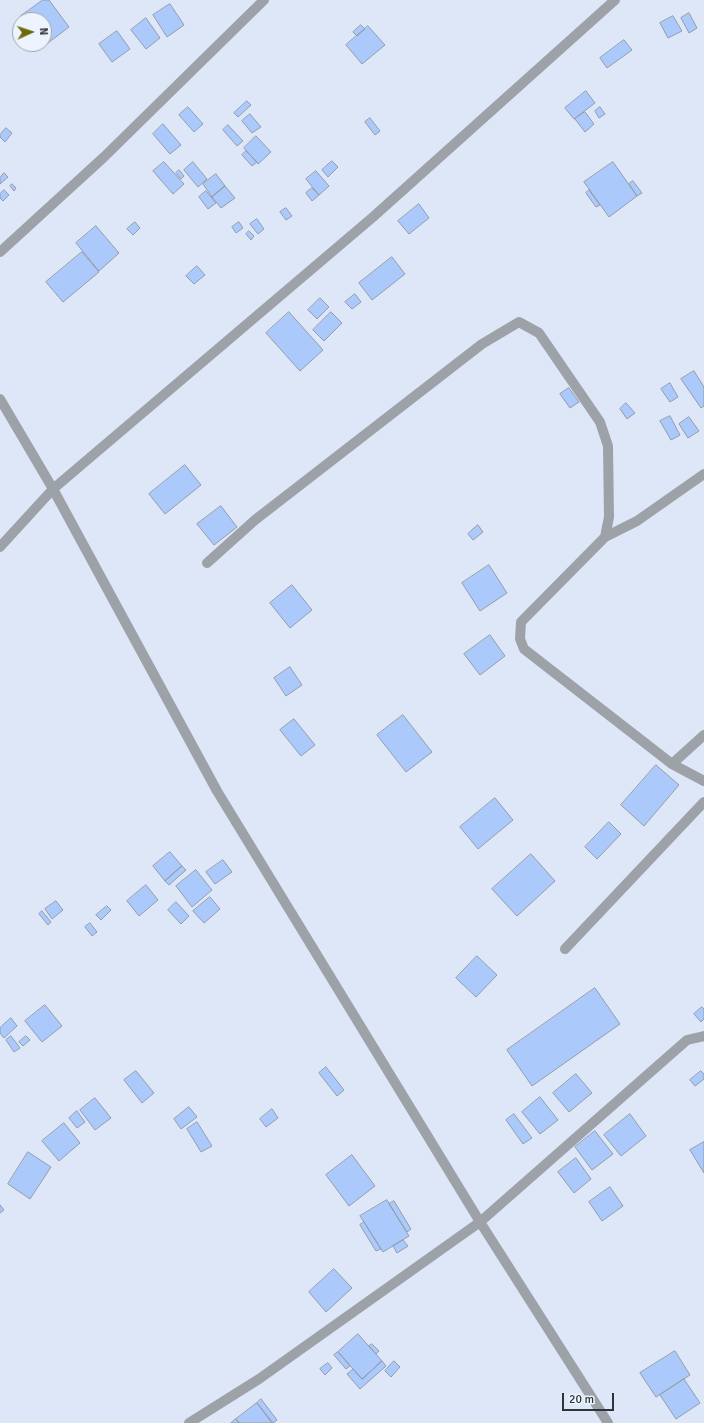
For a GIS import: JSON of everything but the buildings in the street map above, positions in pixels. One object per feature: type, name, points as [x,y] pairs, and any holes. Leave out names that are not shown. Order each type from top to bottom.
[{"type":"street","points":[[0,252],[104,157],[264,0]]},
{"type":"street","points":[[0,547],[53,489],[373,217],[615,0]]},
{"type":"street","points":[[207,563],[255,520],[482,344],[519,322],[539,332],[600,422],[608,446],[609,517],[605,537]]},
{"type":"street","points":[[0,399],[53,489],[217,791],[480,1222],[608,1423]]},
{"type":"street","points":[[704,474],[637,521],[605,537],[521,622],[520,639],[524,649],[672,764],[704,781]]},
{"type":"street","points":[[672,764],[704,735]]},
{"type":"street","points":[[565,949],[704,802]]},
{"type":"street","points":[[189,1423],[259,1379],[480,1222],[687,1040],[704,1036]]}]
